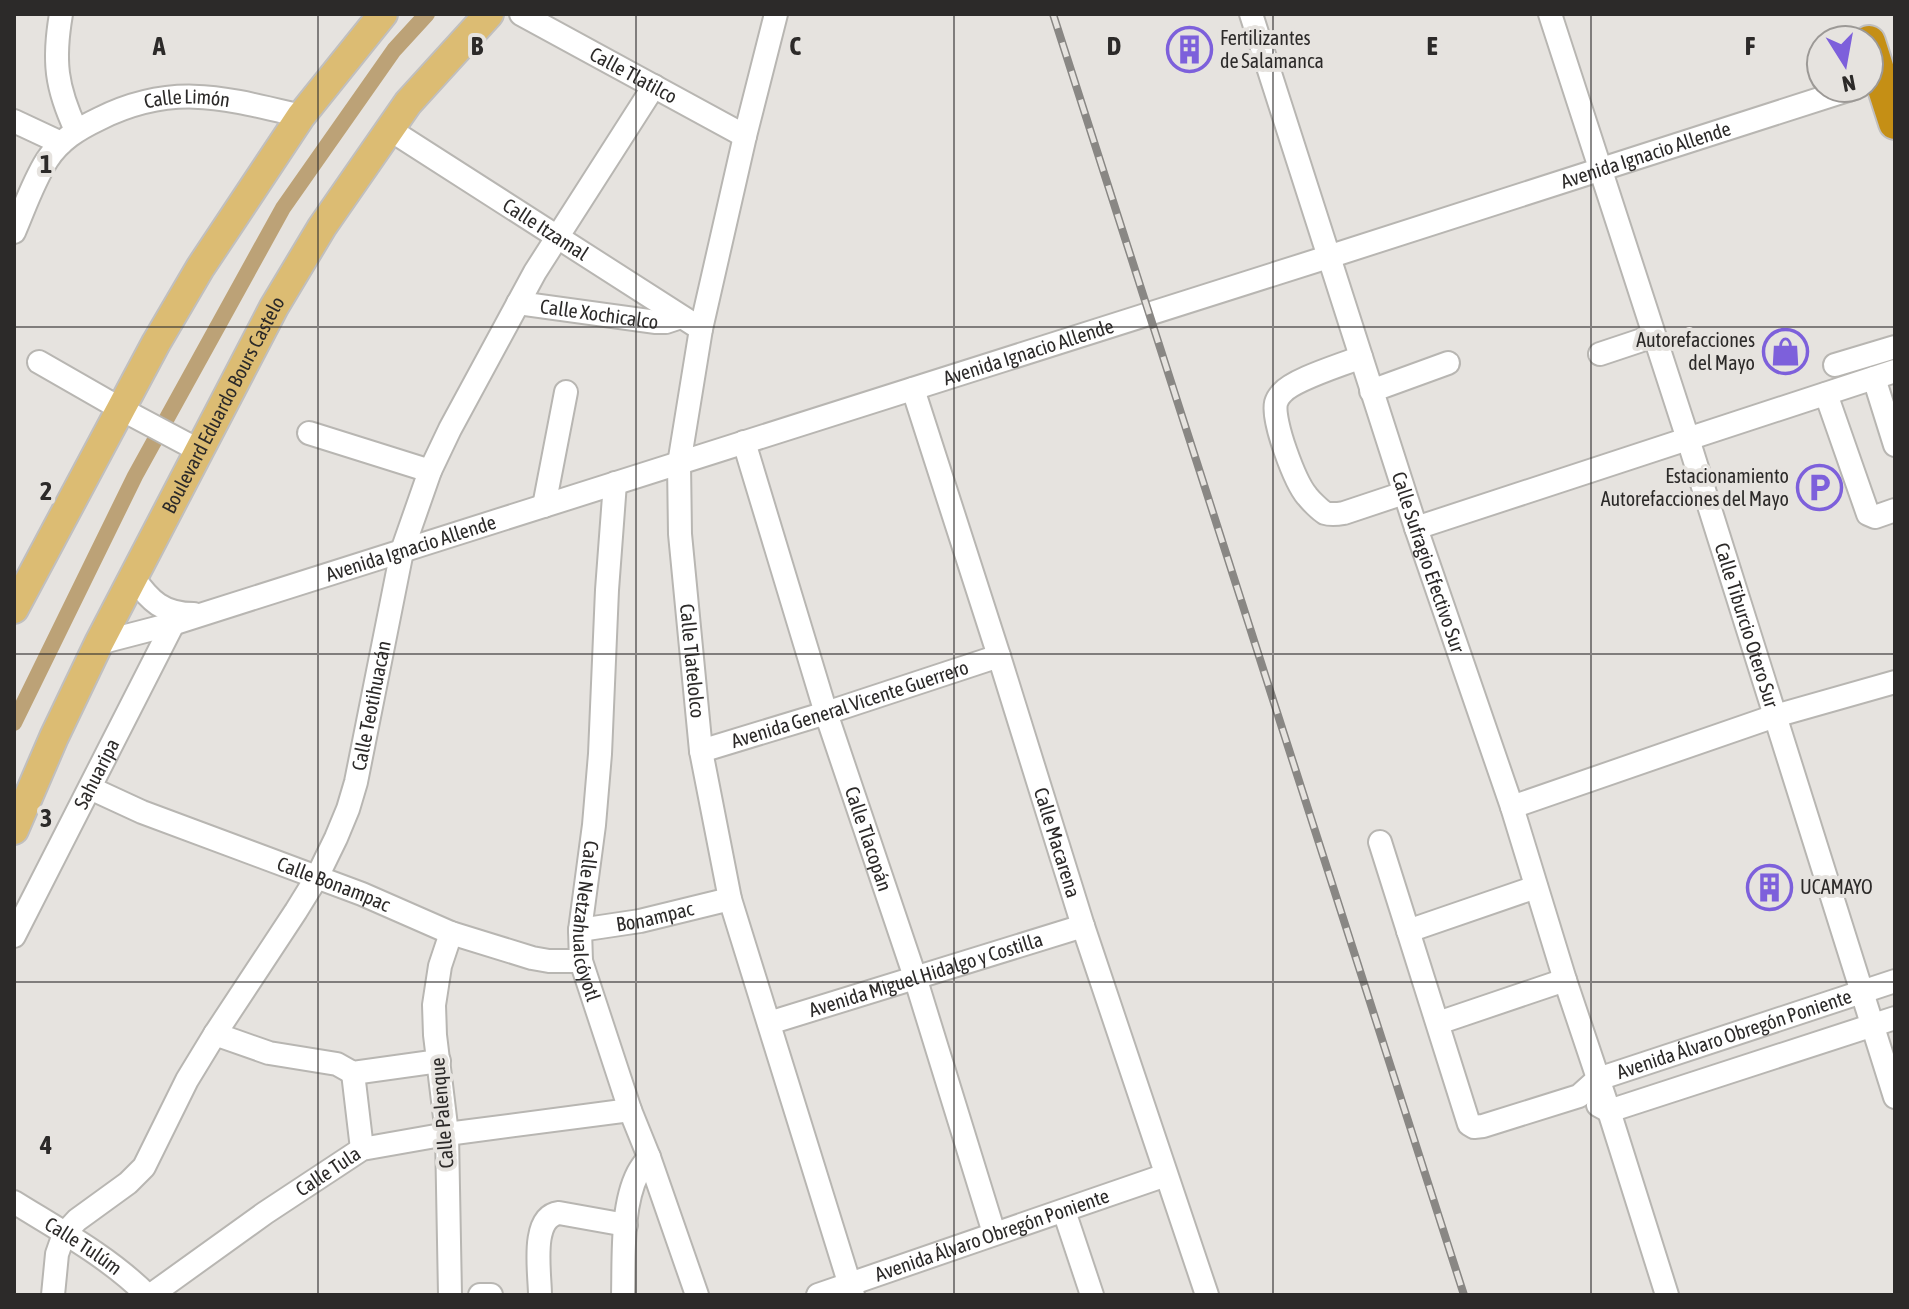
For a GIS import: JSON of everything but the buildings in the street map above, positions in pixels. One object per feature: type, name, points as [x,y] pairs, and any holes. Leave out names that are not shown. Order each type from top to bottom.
[{"type":"highway","points":[[1885,102],[1895,123]]},
{"type":"main road","points":[[14,609],[126,412],[156,343],[200,268],[301,116],[383,14]]},
{"type":"main road","name":"Boulevard Eduardo Bours Castelo","points":[[14,830],[54,737],[193,447],[240,370],[281,293],[389,129],[424,84],[489,14]]},
{"type":"street","points":[[61,14],[56,61],[68,137]]},
{"type":"street","name":"Calle Tlatilco","points":[[521,14],[745,136]]},
{"type":"street","name":"Calle Tlatelolco","points":[[776,14],[701,329],[679,464],[680,534],[701,751],[730,899],[852,1289]]},
{"type":"street","name":"Calle Sufragio Efectivo Sur","points":[[1251,14],[1404,493],[1512,807],[1667,1295]]},
{"type":"street","name":"Calle Tiburcio Otero Sur","points":[[1550,14],[1688,439],[1895,1097]]},
{"type":"street","name":"Calle Teotihuacán","points":[[64,1234],[144,1167],[187,1080],[317,877],[348,809],[356,782],[402,551],[430,471],[518,303],[654,86]]},
{"type":"street","name":"Calle Limón","points":[[68,137],[135,103],[173,97],[211,96],[301,116]]},
{"type":"street","name":"Avenida Ignacio Allende","points":[[99,643],[175,619],[203,614],[679,464],[1805,104]]},
{"type":"street","points":[[14,121],[68,137]]},
{"type":"street","name":"Calle Itzamal","points":[[389,129],[701,329]]},
{"type":"street","points":[[14,232],[48,158],[68,137]]},
{"type":"street","points":[[14,177],[40,173]]},
{"type":"street","name":"Calle Xochicalco","points":[[518,303],[644,321],[666,322],[681,317]]},
{"type":"street","points":[[1600,354],[1654,336]]},
{"type":"street","points":[[1835,365],[1895,347]]},
{"type":"street","points":[[1361,357],[1298,382],[1282,392],[1276,403],[1281,436],[1306,496],[1326,513],[1344,513],[1404,493]]},
{"type":"street","points":[[39,362],[193,447]]},
{"type":"street","points":[[1371,391],[1448,363]]},
{"type":"street","points":[[1416,528],[1885,375],[1895,445]]},
{"type":"street","name":"Calle Macarena","points":[[913,389],[1083,926],[1207,1295]]},
{"type":"street","points":[[544,506],[566,392]]},
{"type":"street","points":[[1826,394],[1868,514],[1875,517],[1895,510]]},
{"type":"street","points":[[309,433],[430,471]]},
{"type":"street","name":"Calle Tlacopán","points":[[744,442],[826,713],[915,977],[994,1233]]},
{"type":"street","name":"Calle Netzahualcóyotl","points":[[615,483],[600,754],[580,930],[581,961],[630,1110],[697,1295]]},
{"type":"street","points":[[133,577],[152,600],[175,619]]},
{"type":"street","name":"Sahuaripa","points":[[14,936],[175,619]]},
{"type":"street","name":"Avenida General Vicente Guerrero","points":[[701,751],[999,656]]},
{"type":"street","points":[[1512,807],[1775,716],[1895,682]]},
{"type":"street","name":"Calle Bonampac","points":[[90,788],[142,812],[362,894],[451,933],[532,958],[581,961]]},
{"type":"street","points":[[1380,842],[1438,1023],[1565,980]]},
{"type":"street","points":[[1408,931],[1536,887]]},
{"type":"street","name":"Bonampac","points":[[580,930],[640,921],[730,899]]},
{"type":"street","name":"Avenida Miguel Hidalgo y Costilla","points":[[769,1023],[1083,926]]},
{"type":"street","name":"Calle Palenque","points":[[450,1295],[447,1134],[434,1005],[440,966],[451,933]]},
{"type":"street","name":"Avenida Álvaro Obregón Poniente","points":[[1579,1096],[1609,1111],[1867,1009],[1895,981]]},
{"type":"street","name":"Avenida Álvaro Obregón Poniente","points":[[1438,1023],[1469,1124],[1474,1127],[1579,1096],[1598,1079],[1867,1009],[1895,1018]]},
{"type":"street","points":[[215,1034],[269,1053],[337,1064],[353,1073],[439,1061]]},
{"type":"street","points":[[353,1073],[362,1149]]},
{"type":"street","name":"Calle Tula","points":[[149,1295],[362,1149],[447,1134],[630,1110]]},
{"type":"street","points":[[623,1295],[626,1225],[635,1180],[649,1157]]},
{"type":"street","name":"Avenida Álvaro Obregón Poniente","points":[[818,1295],[852,1289],[994,1233],[1166,1175]]},
{"type":"street","name":"Calle Tulúm","points":[[14,1202],[133,1280],[149,1295]]},
{"type":"street","points":[[1064,1211],[1092,1295]]},
{"type":"street","points":[[540,1295],[539,1232],[547,1218],[559,1213],[626,1225]]},
{"type":"street","points":[[53,1295],[57,1254],[64,1234]]},
{"type":"street","points":[[480,1295],[491,1295]]},
{"type":"waterway","points":[[14,723],[135,476],[283,208],[394,50],[427,14]]},
{"type":"railway","points":[[1053,14],[1464,1295]]},
{"type":"place","name":"Fertilizantes de Salamanca","points":[[1189,49]]},
{"type":"place","name":"Autorefacciones del Mayo","points":[[1786,351]]},
{"type":"place","name":"Estacionamiento Autorefacciones del Mayo","points":[[1820,488]]},
{"type":"place","name":"UCAMAYO","points":[[1769,887]]}]
